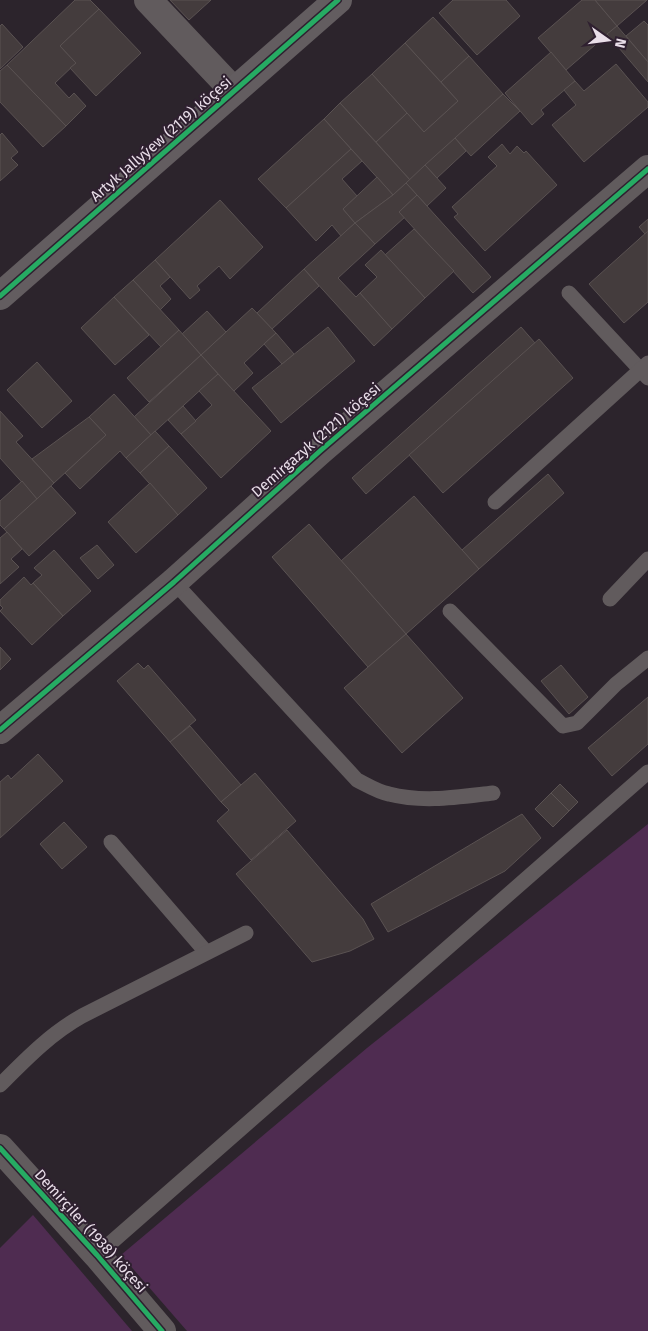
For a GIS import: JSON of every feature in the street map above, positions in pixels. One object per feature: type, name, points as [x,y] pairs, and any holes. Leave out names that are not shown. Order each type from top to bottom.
[{"type":"street","points":[[148,0],[234,92]]},
{"type":"street","name":"Artyk Jallyýew (2119) köçesi","points":[[2,290],[234,92],[338,0]]},
{"type":"street","name":"Demirgazyk (2121) köçesi","points":[[0,730],[174,582],[320,451],[648,169]]},
{"type":"street","name":"Demirçiler (1938) köçesi","points":[[0,1148],[97,1255],[162,1331]]},
{"type":"lane","points":[[495,502],[645,370],[569,293]]},
{"type":"lane","points":[[610,599],[648,559]]},
{"type":"lane","points":[[174,582],[357,780],[386,794],[435,800],[493,793]]},
{"type":"lane","points":[[450,611],[563,726],[577,723],[616,684],[648,658]]},
{"type":"lane","points":[[97,1255],[648,772]]},
{"type":"lane","points":[[111,842],[206,952]]},
{"type":"lane","points":[[0,1084],[63,1027],[246,933]]},
{"type":"shaded area","points":[[648,824],[648,1331],[187,1331],[121,1255],[367,1048]]},
{"type":"shaded area","points":[[33,1215],[132,1331],[0,1331],[0,1248]]},
{"type":"building","points":[[75,0],[90,0],[99,9],[60,46],[76,63],[55,83],[69,98],[74,93],[86,106],[66,126],[7,65]]},
{"type":"building","points":[[170,0],[211,0],[189,20]]},
{"type":"building","points":[[453,0],[506,0],[520,16],[477,55],[439,13]]},
{"type":"building","points":[[582,0],[595,0],[617,26],[566,70],[538,38]]},
{"type":"building","points":[[595,0],[647,0],[617,26]]},
{"type":"building","points":[[99,9],[141,53],[96,96],[70,68],[76,63],[60,46]]},
{"type":"building","points":[[433,17],[469,56],[441,82],[405,43]]},
{"type":"building","points":[[644,21],[648,25],[648,62],[626,36]]},
{"type":"building","points":[[2,24],[23,47],[0,69],[0,26]]},
{"type":"building","points":[[617,26],[648,62],[648,82],[607,34]]},
{"type":"building","points":[[405,43],[458,101],[424,132],[372,74]]},
{"type":"building","points":[[551,52],[575,81],[541,110],[544,114],[532,125],[505,93]]},
{"type":"building","points":[[469,56],[503,94],[410,180],[376,142],[407,113],[424,132],[458,101],[441,82]]},
{"type":"building","points":[[616,64],[648,102],[648,107],[584,162],[552,125],[576,105],[564,90],[575,81],[584,91]]},
{"type":"building","points":[[7,65],[66,126],[43,147],[0,102],[0,71]]},
{"type":"building","points":[[372,74],[407,113],[376,142],[340,103]]},
{"type":"building","points":[[503,94],[520,111],[471,156],[455,138]]},
{"type":"building","points":[[340,103],[410,180],[393,195],[324,119]]},
{"type":"building","points":[[324,119],[351,149],[286,208],[258,179]]},
{"type":"building","points":[[2,133],[18,152],[11,158],[18,165],[0,181],[0,135]]},
{"type":"building","points":[[455,138],[466,151],[437,178],[425,165]]},
{"type":"building","points":[[502,144],[510,154],[517,146],[524,153],[526,151],[557,185],[485,251],[454,217],[458,214],[452,207],[497,166],[488,157]]},
{"type":"building","points":[[351,149],[362,161],[342,179],[357,196],[343,209],[355,223],[341,236],[332,225],[316,241],[286,208]]},
{"type":"building","points":[[425,165],[446,188],[427,206],[406,183]]},
{"type":"building","points":[[377,177],[393,195],[355,223],[343,209]]},
{"type":"building","points":[[406,183],[417,195],[399,212],[405,217],[375,244],[355,223]]},
{"type":"building","points":[[417,195],[491,277],[473,293],[399,212]]},
{"type":"building","points":[[220,200],[263,247],[230,279],[219,266],[197,286],[200,290],[190,299],[155,260]]},
{"type":"building","points":[[648,219],[648,231],[645,234],[639,227]]},
{"type":"building","points":[[355,223],[375,244],[338,278],[356,297],[360,293],[392,329],[374,346],[304,269]]},
{"type":"building","points":[[414,229],[454,271],[425,298],[385,255]]},
{"type":"building","points":[[648,231],[648,302],[624,323],[589,284]]},
{"type":"building","points":[[381,250],[425,298],[392,329],[360,293],[377,277],[365,265]]},
{"type":"building","points":[[155,260],[170,277],[160,286],[171,299],[160,310],[133,280]]},
{"type":"building","points":[[304,269],[319,286],[272,329],[257,313]]},
{"type":"building","points":[[133,280],[179,330],[161,347],[114,297]]},
{"type":"building","points":[[114,297],[149,335],[115,365],[81,328]]},
{"type":"building","points":[[252,308],[276,333],[244,363],[253,373],[234,391],[201,355]]},
{"type":"building","points":[[207,311],[226,332],[201,355],[182,334]]},
{"type":"building","points":[[328,327],[355,361],[281,423],[252,388]]},
{"type":"building","points":[[521,327],[535,343],[366,494],[352,478]]},
{"type":"building","points":[[179,330],[201,355],[149,402],[127,378]]},
{"type":"building","points":[[276,333],[294,354],[282,364],[264,344]]},
{"type":"building","points":[[539,339],[573,378],[443,493],[409,455]]},
{"type":"building","points":[[201,355],[218,374],[151,435],[134,417]]},
{"type":"building","points":[[37,362],[72,401],[42,428],[7,390]]},
{"type":"building","points":[[218,374],[271,431],[221,478],[181,434],[212,405],[199,391]]},
{"type":"building","points":[[114,394],[151,435],[126,458],[120,451],[80,489],[65,473],[106,435],[89,417]]},
{"type":"building","points":[[183,406],[196,421],[181,434],[168,420]]},
{"type":"building","points":[[0,411],[23,436],[16,442],[54,483],[37,499],[0,458]]},
{"type":"building","points":[[89,417],[106,435],[54,483],[32,459]]},
{"type":"building","points":[[155,431],[169,446],[140,473],[126,458]]},
{"type":"building","points":[[169,446],[207,488],[178,515],[140,473]]},
{"type":"building","points":[[548,474],[564,493],[479,569],[462,550]]},
{"type":"building","points":[[22,481],[37,499],[4,529],[0,525],[0,501]]},
{"type":"building","points":[[150,483],[178,515],[136,553],[108,522]]},
{"type":"building","points":[[51,486],[76,513],[29,556],[4,529]]},
{"type":"building","points":[[414,496],[479,569],[406,634],[341,561]]},
{"type":"building","points":[[309,524],[406,634],[368,667],[272,557]]},
{"type":"building","points":[[7,532],[22,549],[11,559],[19,567],[0,584],[0,538]]},
{"type":"building","points":[[97,545],[114,565],[98,579],[80,558]]},
{"type":"building","points":[[54,550],[91,591],[63,616],[33,583],[42,575],[34,568]]},
{"type":"building","points":[[24,577],[31,585],[33,583],[63,616],[32,645],[0,611],[3,608],[0,605],[0,600]]},
{"type":"building","points":[[406,634],[463,698],[402,753],[344,688]]},
{"type":"building","points":[[0,647],[11,659],[0,670]]},
{"type":"building","points":[[138,663],[144,669],[148,665],[196,720],[170,742],[117,681]]},
{"type":"building","points":[[561,665],[588,697],[569,714],[541,681]]},
{"type":"building","points":[[648,697],[648,744],[612,776],[588,748]]},
{"type":"building","points":[[190,726],[241,785],[221,802],[170,742]]},
{"type":"building","points":[[38,754],[63,781],[0,838],[0,782],[8,775],[11,779]]},
{"type":"building","points":[[255,773],[296,821],[251,860],[217,821],[229,810],[221,802]]},
{"type":"building","points":[[560,784],[578,802],[569,811],[551,793]]},
{"type":"building","points":[[551,793],[569,811],[553,827],[535,809]]},
{"type":"building","points":[[522,814],[541,838],[505,871],[388,932],[371,904]]},
{"type":"building","points":[[64,822],[87,847],[62,869],[40,844]]},
{"type":"building","points":[[287,830],[363,919],[374,939],[350,951],[312,962],[236,874]]},
{"type":"cycle path","points":[[0,296],[338,0]]},
{"type":"cycle path","points":[[0,730],[174,582],[320,451],[648,169]]},
{"type":"cycle path","points":[[0,1148],[97,1255],[162,1331]]}]
